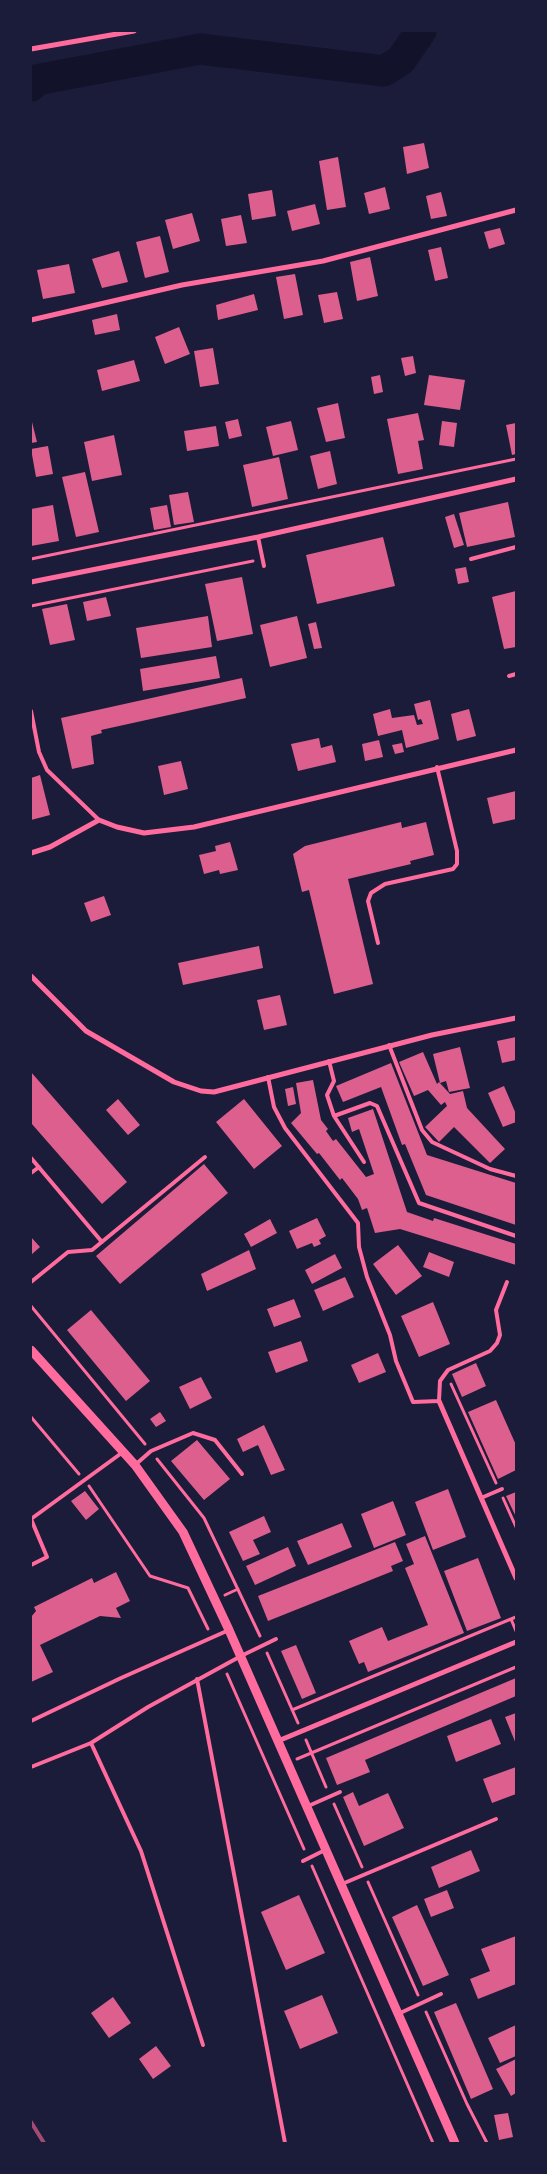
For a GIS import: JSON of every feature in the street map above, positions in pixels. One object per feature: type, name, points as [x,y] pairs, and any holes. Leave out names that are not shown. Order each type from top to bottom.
[{"type":"street","points":[[31,49],[134,31]]},
{"type":"street","points":[[31,320],[182,285],[323,261],[516,210]]},
{"type":"street","points":[[31,582],[258,537],[516,479]]},
{"type":"street","points":[[31,853],[50,847],[99,820],[117,827],[144,833],[194,826],[516,750]]},
{"type":"street","points":[[31,976],[86,1031],[174,1082],[201,1091],[214,1092],[389,1045],[516,1018]]},
{"type":"street","points":[[31,1350],[134,1465],[183,1532],[278,1740],[455,2143]]},
{"type":"street","points":[[439,1401],[516,1578]]},
{"type":"street","points":[[278,1740],[516,1642]]},
{"type":"lane","points":[[258,537],[264,566]]},
{"type":"lane","points":[[471,559],[516,547]]},
{"type":"lane","points":[[509,676],[516,674]]},
{"type":"lane","points":[[31,711],[39,752],[47,770],[99,820]]},
{"type":"lane","points":[[378,943],[368,901],[371,893],[385,884],[453,869],[457,864],[458,851],[437,768]]},
{"type":"lane","points":[[389,1045],[422,1130],[432,1142],[490,1169],[516,1176]]},
{"type":"lane","points":[[329,1062],[334,1080],[327,1094],[334,1116],[364,1162]]},
{"type":"lane","points":[[268,1078],[274,1107],[285,1128],[358,1223],[359,1247],[368,1277],[390,1336],[396,1361],[413,1402],[439,1401],[440,1381],[446,1373],[490,1351],[497,1343],[500,1335],[496,1310],[507,1282]]},
{"type":"lane","points":[[334,1116],[370,1103],[377,1106],[419,1203],[516,1236]]},
{"type":"lane","points":[[31,1158],[102,1242]]},
{"type":"lane","points":[[31,1282],[68,1252],[92,1250],[205,1158]]},
{"type":"lane","points":[[31,1173],[39,1167]]},
{"type":"lane","points":[[134,1465],[151,1452],[193,1433],[216,1440],[242,1474]]},
{"type":"lane","points":[[31,1566],[47,1557],[31,1519],[123,1452]]},
{"type":"lane","points":[[481,1498],[501,1489]]},
{"type":"lane","points":[[31,1721],[129,1674],[229,1630]]},
{"type":"lane","points":[[31,1766],[90,1743],[197,1679],[276,1639]]},
{"type":"lane","points":[[197,1679],[285,2143]]},
{"type":"lane","points":[[90,1743],[141,1851],[203,2045]]},
{"type":"lane","points":[[306,1807],[340,1792]]},
{"type":"lane","points":[[340,1884],[496,1820]]},
{"type":"lane","points":[[303,1861],[325,1850]]},
{"type":"lane","points":[[398,2014],[441,1994]]},
{"type":"path","points":[[31,559],[516,459]]},
{"type":"path","points":[[31,606],[263,559]]},
{"type":"path","points":[[446,1373],[501,1489],[516,1527]]},
{"type":"path","points":[[31,1417],[84,1481],[150,1576],[188,1588],[212,1637]]},
{"type":"path","points":[[292,1710],[516,1617]]},
{"type":"path","points":[[510,1619],[516,1631]]},
{"type":"path","points":[[223,1665],[268,1772],[308,1858],[433,2143]]},
{"type":"path","points":[[268,1772],[516,1667]]},
{"type":"building","points":[[424,143],[429,168],[407,174],[403,147]]},
{"type":"building","points":[[338,157],[346,207],[327,210],[319,161]]},
{"type":"building","points":[[385,187],[390,209],[369,214],[364,193]]},
{"type":"building","points":[[272,190],[276,216],[252,220],[248,194]]},
{"type":"building","points":[[441,192],[447,216],[431,219],[426,196]]},
{"type":"building","points":[[315,204],[320,224],[292,231],[287,211]]},
{"type":"building","points":[[192,213],[200,241],[173,249],[165,220]]},
{"type":"building","points":[[241,215],[247,243],[226,246],[221,219]]},
{"type":"building","points":[[500,228],[505,244],[489,249],[484,232]]},
{"type":"building","points":[[160,236],[169,272],[145,278],[136,242]]},
{"type":"building","points":[[441,247],[448,278],[435,281],[428,250]]},
{"type":"building","points":[[119,251],[128,282],[102,288],[92,259]]},
{"type":"building","points":[[370,257],[378,296],[357,301],[350,262]]},
{"type":"building","points":[[69,264],[75,293],[43,299],[37,270]]},
{"type":"building","points":[[295,274],[303,315],[284,319],[276,277]]},
{"type":"building","points":[[337,292],[343,319],[324,323],[318,295]]},
{"type":"building","points":[[254,294],[258,310],[218,320],[216,305]]},
{"type":"building","points":[[117,314],[120,330],[95,335],[92,320]]},
{"type":"building","points":[[179,327],[190,354],[165,364],[155,337]]},
{"type":"building","points":[[213,348],[219,384],[200,387],[194,351]]},
{"type":"building","points":[[413,356],[416,373],[405,376],[401,358]]},
{"type":"building","points":[[134,360],[140,381],[102,391],[97,370]]},
{"type":"building","points":[[380,375],[383,392],[374,394],[371,377]]},
{"type":"building","points":[[429,375],[465,380],[460,410],[424,405]]},
{"type":"building","points":[[338,403],[345,438],[326,442],[317,408]]},
{"type":"building","points":[[418,413],[424,440],[418,441],[423,469],[398,474],[387,419]]},
{"type":"building","points":[[31,418],[37,442],[31,443]]},
{"type":"building","points":[[238,419],[242,436],[229,439],[225,422]]},
{"type":"building","points":[[291,421],[298,450],[273,456],[266,427]]},
{"type":"building","points":[[442,421],[457,423],[454,447],[439,445]]},
{"type":"building","points":[[516,423],[516,454],[512,455],[506,425]]},
{"type":"building","points":[[216,426],[219,446],[187,451],[184,431]]},
{"type":"building","points":[[114,435],[122,475],[92,481],[84,442]]},
{"type":"building","points":[[48,446],[53,474],[36,477],[31,449]]},
{"type":"building","points":[[330,451],[337,484],[318,489],[310,456]]},
{"type":"building","points":[[279,457],[288,499],[252,507],[243,465]]},
{"type":"building","points":[[85,472],[99,532],[76,537],[62,477]]},
{"type":"building","points":[[188,492],[194,522],[174,525],[169,495]]},
{"type":"building","points":[[508,502],[515,537],[467,547],[459,513]]},
{"type":"building","points":[[53,505],[59,541],[31,546],[31,509]]},
{"type":"building","points":[[167,505],[171,527],[154,530],[150,508]]},
{"type":"building","points":[[454,514],[464,545],[454,548],[445,517]]},
{"type":"building","points":[[383,537],[395,586],[317,604],[306,555]]},
{"type":"building","points":[[466,567],[469,582],[458,584],[455,569]]},
{"type":"building","points":[[242,577],[253,634],[217,641],[205,584]]},
{"type":"building","points":[[516,591],[516,647],[504,649],[492,597]]},
{"type":"building","points":[[106,597],[111,616],[87,621],[83,602]]},
{"type":"building","points":[[67,604],[75,640],[50,645],[42,609]]},
{"type":"building","points":[[208,616],[212,647],[141,658],[136,628]]},
{"type":"building","points":[[297,616],[307,658],[270,667],[260,625]]},
{"type":"building","points":[[316,622],[322,648],[314,649],[308,624]]},
{"type":"building","points":[[216,656],[220,678],[143,691],[140,669]]},
{"type":"building","points":[[242,678],[246,698],[101,730],[102,733],[91,736],[94,764],[72,769],[61,718]]},
{"type":"building","points":[[430,700],[439,739],[406,748],[402,730],[378,736],[373,714],[390,709],[392,718],[414,715],[417,725],[423,724],[421,719],[418,720],[414,704]]},
{"type":"building","points":[[469,709],[476,736],[457,741],[451,714]]},
{"type":"building","points":[[319,738],[321,748],[332,745],[336,762],[298,771],[291,744]]},
{"type":"building","points":[[379,740],[383,757],[365,761],[362,744]]},
{"type":"building","points":[[402,743],[404,752],[395,754],[392,745]]},
{"type":"building","points":[[181,761],[188,789],[164,795],[158,766]]},
{"type":"building","points":[[40,775],[50,815],[31,820],[31,778]]},
{"type":"building","points":[[516,791],[516,819],[493,824],[487,798]]},
{"type":"building","points":[[401,822],[402,828],[426,822],[434,855],[410,861],[411,864],[348,879],[373,984],[334,994],[309,890],[302,892],[293,854],[305,846]]},
{"type":"building","points":[[230,842],[238,870],[220,874],[219,870],[204,874],[199,855],[216,851],[215,846]]},
{"type":"building","points":[[104,896],[111,915],[91,922],[84,903]]},
{"type":"building","points":[[259,946],[263,968],[183,985],[178,963]]},
{"type":"building","points":[[280,995],[287,1025],[264,1030],[257,1000]]},
{"type":"building","points":[[516,1037],[516,1060],[502,1063],[497,1041]]},
{"type":"building","points":[[460,1047],[470,1088],[449,1092],[446,1081],[440,1083],[433,1054]]},
{"type":"building","points":[[423,1052],[437,1084],[439,1082],[450,1094],[463,1091],[467,1108],[505,1149],[490,1163],[454,1127],[439,1142],[425,1127],[447,1106],[445,1102],[441,1105],[428,1090],[414,1096],[399,1062]]},
{"type":"building","points":[[391,1063],[427,1155],[516,1183],[516,1225],[426,1195],[405,1144],[402,1145],[381,1087],[343,1102],[336,1086]]},
{"type":"building","points":[[31,1072],[127,1182],[102,1204],[31,1123]]},
{"type":"building","points":[[313,1080],[321,1120],[328,1129],[326,1131],[333,1141],[336,1139],[366,1177],[374,1174],[359,1129],[352,1132],[348,1118],[373,1109],[407,1212],[433,1221],[434,1218],[516,1244],[516,1265],[400,1229],[375,1233],[367,1208],[362,1210],[358,1199],[342,1178],[340,1180],[319,1153],[317,1154],[291,1123],[301,1113],[296,1083]]},
{"type":"building","points":[[504,1086],[516,1114],[516,1122],[503,1127],[488,1093]]},
{"type":"building","points":[[293,1087],[296,1104],[288,1106],[285,1089]]},
{"type":"building","points":[[118,1099],[140,1125],[128,1135],[106,1110]]},
{"type":"building","points":[[244,1099],[282,1146],[254,1169],[216,1122]]},
{"type":"building","points":[[204,1164],[228,1193],[120,1284],[96,1256]]},
{"type":"building","points":[[317,1218],[326,1236],[319,1240],[321,1244],[314,1247],[312,1243],[297,1249],[289,1231]]},
{"type":"building","points":[[270,1219],[277,1233],[251,1247],[244,1234]]},
{"type":"building","points":[[31,1237],[40,1247],[31,1255]]},
{"type":"building","points":[[398,1245],[422,1276],[396,1295],[373,1264]]},
{"type":"building","points":[[249,1250],[256,1269],[207,1291],[201,1274]]},
{"type":"building","points":[[429,1252],[454,1262],[449,1277],[423,1267]]},
{"type":"building","points":[[335,1254],[342,1268],[312,1284],[305,1270]]},
{"type":"building","points":[[345,1277],[354,1297],[323,1311],[314,1290]]},
{"type":"building","points":[[294,1299],[301,1317],[274,1327],[267,1309]]},
{"type":"building","points":[[433,1302],[450,1344],[419,1357],[401,1316]]},
{"type":"building","points":[[91,1310],[150,1381],[126,1401],[67,1330]]},
{"type":"building","points":[[301,1341],[308,1361],[276,1373],[268,1352]]},
{"type":"building","points":[[378,1353],[386,1372],[359,1383],[351,1365]]},
{"type":"building","points":[[476,1363],[486,1386],[462,1397],[452,1374]]},
{"type":"building","points":[[201,1377],[212,1398],[190,1409],[179,1387]]},
{"type":"building","points":[[496,1400],[516,1445],[516,1470],[498,1479],[468,1412]]},
{"type":"building","points":[[160,1412],[166,1421],[156,1427],[150,1419]]},
{"type":"building","points":[[264,1425],[285,1470],[271,1475],[258,1445],[243,1452],[237,1439]]},
{"type":"building","points":[[197,1440],[230,1479],[204,1500],[171,1461]]},
{"type":"building","points":[[448,1489],[466,1537],[433,1550],[415,1502]]},
{"type":"building","points":[[85,1491],[99,1509],[86,1520],[71,1501]]},
{"type":"building","points":[[516,1492],[516,1517],[506,1496]]},
{"type":"building","points":[[393,1501],[406,1535],[374,1548],[361,1514]]},
{"type":"building","points":[[264,1516],[271,1532],[253,1540],[260,1554],[243,1561],[229,1532]]},
{"type":"building","points":[[342,1523],[352,1547],[308,1565],[297,1541]]},
{"type":"building","points":[[425,1536],[464,1633],[368,1672],[364,1662],[359,1664],[349,1641],[382,1627],[388,1641],[428,1625],[405,1568],[414,1564],[406,1544]]},
{"type":"building","points":[[395,1542],[403,1561],[391,1566],[393,1571],[268,1621],[258,1596]]},
{"type":"building","points":[[288,1547],[296,1566],[255,1585],[246,1566]]},
{"type":"building","points":[[478,1558],[501,1618],[467,1631],[444,1571]]},
{"type":"building","points":[[116,1572],[130,1601],[116,1608],[121,1618],[100,1616],[40,1645],[53,1672],[31,1682],[31,1617],[36,1611],[34,1607],[92,1578],[94,1583]]},
{"type":"building","points":[[296,1645],[316,1693],[302,1699],[281,1651]]},
{"type":"building","points":[[516,1678],[516,1696],[365,1760],[370,1772],[337,1785],[326,1758]]},
{"type":"building","points":[[516,1713],[516,1744],[505,1717]]},
{"type":"building","points":[[491,1719],[501,1744],[456,1762],[447,1736]]},
{"type":"building","points":[[516,1767],[516,1794],[492,1803],[483,1779]]},
{"type":"building","points":[[353,1792],[359,1806],[388,1793],[404,1828],[364,1846],[343,1797]]},
{"type":"building","points":[[471,1850],[480,1871],[439,1888],[431,1867]]},
{"type":"building","points":[[447,1890],[454,1908],[431,1917],[424,1899]]},
{"type":"building","points":[[299,1895],[325,1953],[286,1970],[261,1912]]},
{"type":"building","points":[[417,1905],[449,1975],[423,1986],[392,1917]]},
{"type":"building","points":[[516,1936],[516,1984],[478,1999],[470,1979],[490,1971],[481,1949]]},
{"type":"building","points":[[322,1995],[338,2033],[300,2049],[284,2011]]},
{"type":"building","points":[[113,1997],[131,2023],[109,2038],[91,2013]]},
{"type":"building","points":[[456,2003],[493,2089],[471,2099],[434,2012]]},
{"type":"building","points":[[516,2025],[516,2056],[500,2063],[488,2038]]},
{"type":"building","points":[[156,2046],[171,2066],[153,2079],[139,2059]]},
{"type":"building","points":[[516,2059],[516,2093],[511,2096],[496,2069]]},
{"type":"building","points":[[508,2113],[513,2137],[499,2140],[494,2115]]},
{"type":"waterway","points":[[31,86],[36,80],[200,49],[384,71],[401,60],[421,31]]},
{"type":"railway","points":[[31,2122],[44,2143]]}]
